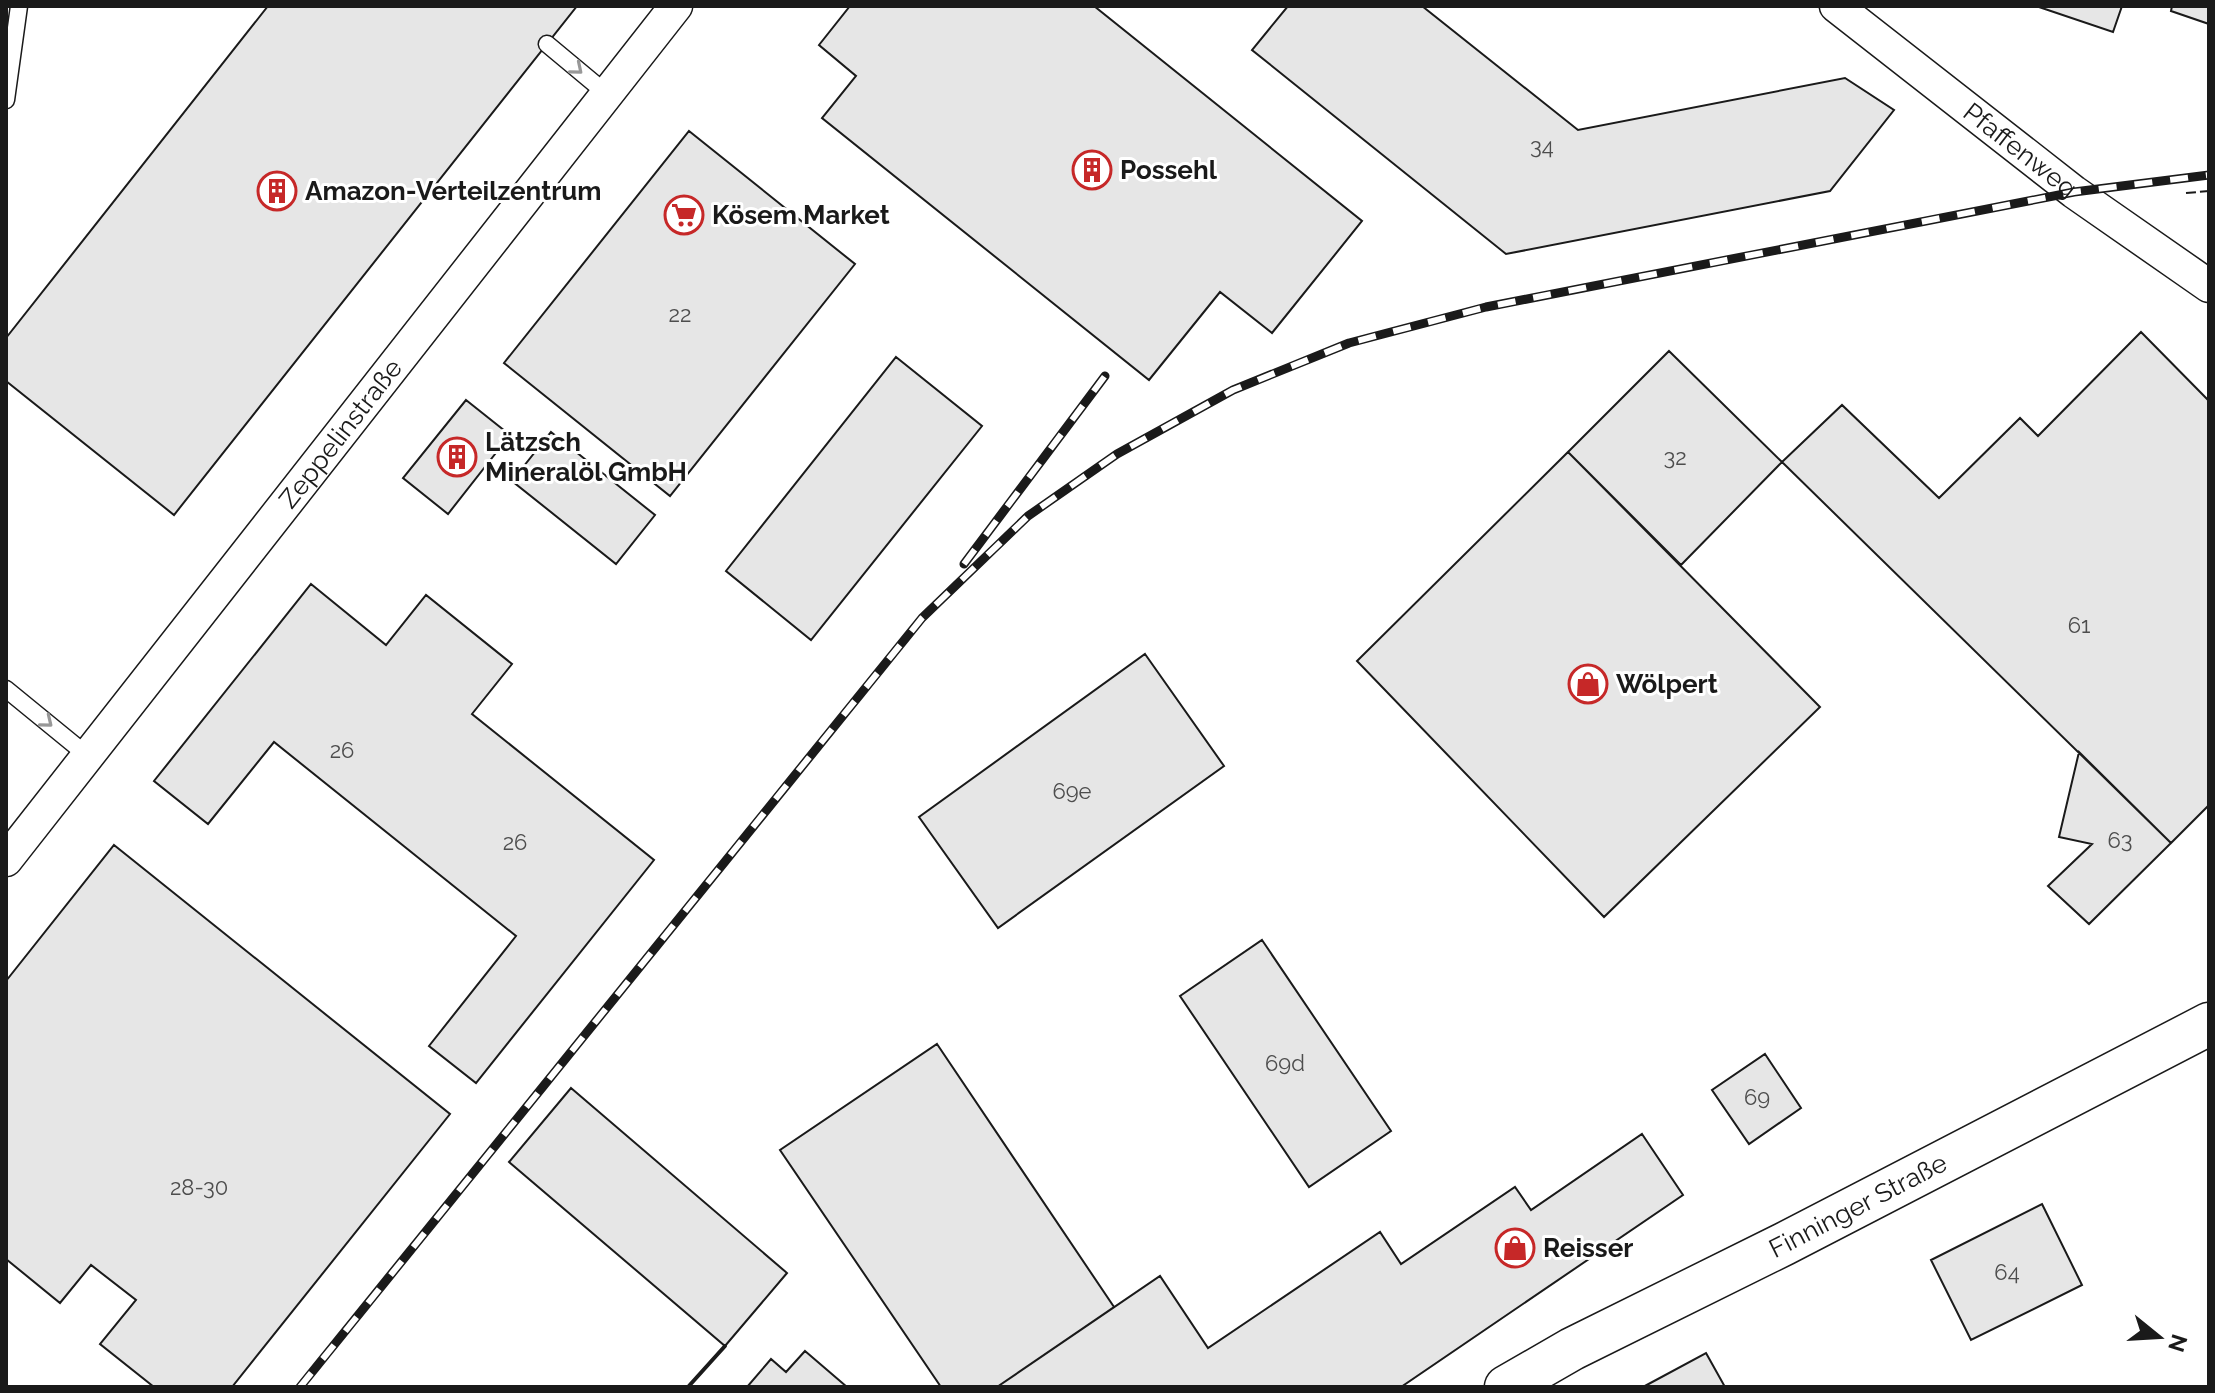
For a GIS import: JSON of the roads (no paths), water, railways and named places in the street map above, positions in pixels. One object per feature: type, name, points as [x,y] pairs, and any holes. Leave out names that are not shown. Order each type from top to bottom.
[{"type":"street","name":"Zeppelinstraße","points":[[6,860],[676,6]]},
{"type":"street","name":"Pfaffenweg","points":[[1836,6],[2074,192],[2209,286]]},
{"type":"street","name":"Finninger Straße","points":[[1506,1387],[1572,1349],[1784,1244],[2209,1024]]},
{"type":"lane","points":[[6,100],[19,6]]},
{"type":"lane","points":[[547,44],[607,94]]},
{"type":"lane","points":[[6,689],[88,756]]},
{"type":"railway","points":[[300,1387],[922,618],[1028,516],[1117,454],[1233,390],[1349,343],[1486,307],[2074,192],[2209,175]]},
{"type":"railway","points":[[964,564],[1105,376]]},
{"type":"place","name":"Possehl","points":[[1092,170]]},
{"type":"place","name":"Amazon-Verteilzentrum","points":[[277,191]]},
{"type":"place","name":"Kösem Market","points":[[684,215]]},
{"type":"place","name":"Lätzsch Mineralöl GmbH","points":[[457,457]]},
{"type":"place","name":"Wölpert","points":[[1588,684]]},
{"type":"place","name":"Reisser","points":[[1515,1248]]}]
